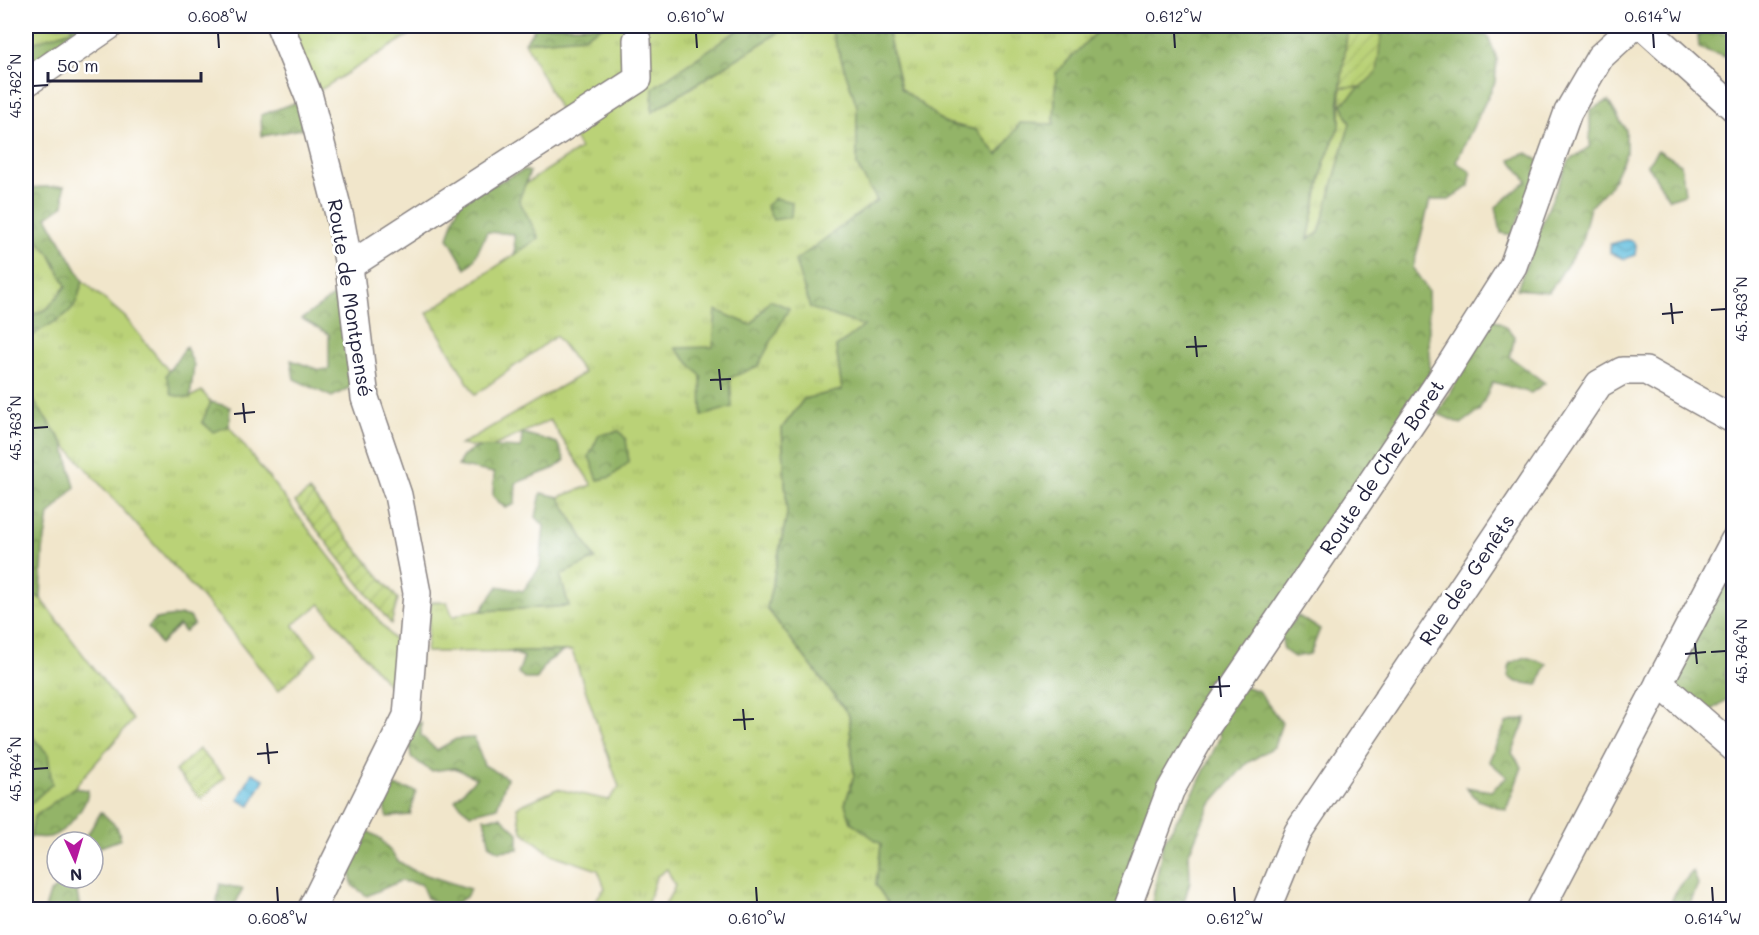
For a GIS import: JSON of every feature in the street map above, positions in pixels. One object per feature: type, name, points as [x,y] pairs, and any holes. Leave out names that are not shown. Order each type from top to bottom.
[{"type":"street","points":[[26,83],[109,26]]},
{"type":"street","name":"Route de Montpensé","points":[[280,26],[309,97],[349,266],[365,398],[398,495],[417,593],[407,716],[311,909]]},
{"type":"street","name":"Route de Chez Boret","points":[[1126,909],[1170,791],[1205,729],[1440,381],[1513,266],[1568,112],[1600,57],[1634,26]]},
{"type":"street","points":[[1643,26],[1734,108]]},
{"type":"street","points":[[349,266],[638,79],[637,40]]},
{"type":"street","name":"Rue des Genêts","points":[[1266,909],[1298,832],[1599,384],[1622,371],[1646,371],[1734,420]]},
{"type":"street","points":[[1540,909],[1734,541]]},
{"type":"street","points":[[1659,683],[1734,748]]},
{"type":"green space","points":[[26,26],[109,26],[26,83]]},
{"type":"green space","points":[[72,26],[109,26],[26,83],[26,45],[71,30]]},
{"type":"green space","points":[[288,26],[424,26],[317,92]]},
{"type":"green space","points":[[536,26],[603,26],[583,37],[525,42]]},
{"type":"green space","points":[[551,26],[744,26],[653,88],[652,112],[789,26],[830,26],[857,106],[857,166],[877,200],[864,326],[836,347],[842,390],[804,399],[782,428],[787,514],[767,608],[849,715],[854,776],[845,804],[851,822],[882,844],[876,885],[892,909],[663,909],[675,886],[667,869],[656,877],[646,909],[588,909],[605,888],[598,870],[551,854],[522,831],[517,807],[557,789],[608,800],[619,787],[572,651],[426,652],[431,602],[447,602],[453,617],[466,612],[569,606],[560,575],[595,559],[559,497],[592,485],[550,420],[490,448],[460,445],[584,373],[556,336],[475,395],[427,313],[539,238],[514,191],[580,149],[525,42]]},
{"type":"green space","points":[[744,26],[789,26],[652,112],[653,88]]},
{"type":"green space","points":[[830,26],[886,26],[901,88],[945,123],[976,130],[998,155],[1020,123],[1054,124],[1056,73],[1097,31],[1097,26],[1348,26],[1339,102],[1340,124],[1324,163],[1308,239],[1319,233],[1350,123],[1342,104],[1377,72],[1381,36],[1371,26],[1451,26],[1488,36],[1497,59],[1495,82],[1456,162],[1471,172],[1469,186],[1449,200],[1430,200],[1413,268],[1428,291],[1430,375],[1244,686],[1258,691],[1282,723],[1274,747],[1247,763],[1210,805],[1189,853],[1190,881],[1182,909],[1151,909],[1163,843],[1196,788],[1220,737],[1211,707],[1119,909],[892,909],[876,885],[881,844],[851,822],[845,804],[854,776],[849,715],[767,608],[787,515],[782,428],[804,399],[842,390],[836,347],[864,326],[810,308],[795,261],[877,200],[857,166],[857,106]]},
{"type":"green space","points":[[886,26],[1097,26],[1097,31],[1056,73],[1054,124],[998,155],[976,130],[945,123],[901,88]]},
{"type":"green space","points":[[1348,26],[1371,26],[1381,36],[1377,72],[1361,87],[1341,87]]},
{"type":"green space","points":[[1733,31],[1733,56],[1725,57],[1699,48],[1698,35]]},
{"type":"green space","points":[[1341,87],[1361,87],[1342,104],[1350,123],[1319,233],[1308,240],[1324,163],[1340,124]]},
{"type":"green space","points":[[300,101],[305,116],[301,129],[262,136],[261,115]]},
{"type":"green space","points":[[1608,101],[1626,130],[1626,153],[1611,185],[1590,207],[1581,244],[1549,292],[1517,289],[1569,161],[1590,146],[1590,110]]},
{"type":"green space","points":[[1658,150],[1681,164],[1685,194],[1669,199],[1647,164]]},
{"type":"green space","points":[[1527,153],[1541,162],[1512,235],[1501,233],[1496,207],[1527,181],[1510,159]]},
{"type":"green space","points":[[524,170],[530,172],[519,200],[539,238],[515,254],[514,234],[487,232],[474,260],[466,269],[448,238],[460,200]]},
{"type":"green space","points":[[26,183],[28,188],[64,186],[64,205],[47,217],[83,281],[125,317],[190,397],[202,391],[407,657],[398,696],[320,604],[293,625],[317,654],[278,691],[220,618],[64,444],[26,390],[26,344],[31,335],[28,314],[26,317]]},
{"type":"green space","points":[[26,183],[28,188],[64,186],[64,205],[47,217],[83,281],[76,302],[70,310],[37,333],[26,344],[26,317],[47,309],[66,286],[50,254],[26,227]]},
{"type":"green space","points":[[775,198],[792,202],[791,217],[773,220],[766,206]]},
{"type":"green space","points":[[344,288],[356,384],[332,397],[294,379],[291,360],[319,370],[329,369],[329,334],[302,319]]},
{"type":"green space","points":[[770,300],[789,308],[758,366],[730,378],[732,407],[702,416],[701,376],[675,348],[713,347],[716,310],[751,325]]},
{"type":"green space","points":[[1492,318],[1515,336],[1510,357],[1545,383],[1531,393],[1493,382],[1479,411],[1461,424],[1438,414]]},
{"type":"green space","points":[[186,347],[194,365],[190,398],[172,395],[166,375]]},
{"type":"green space","points":[[26,390],[64,444],[75,487],[49,515],[43,551],[41,599],[26,589]]},
{"type":"green space","points":[[211,402],[230,407],[229,426],[213,432],[202,422]]},
{"type":"green space","points":[[619,431],[626,439],[629,462],[611,477],[598,480],[589,456],[599,435]]},
{"type":"green space","points":[[522,433],[557,443],[565,460],[555,468],[516,483],[515,504],[505,508],[493,496],[494,473],[458,466],[462,457],[476,448],[521,448]]},
{"type":"green space","points":[[309,491],[398,599],[391,624],[295,502]]},
{"type":"green space","points":[[541,493],[559,497],[595,559],[560,575],[569,606],[481,611],[498,586],[523,591],[540,567],[544,526],[536,517]]},
{"type":"green space","points":[[1723,586],[1733,591],[1733,649],[1724,673],[1729,698],[1709,712],[1683,697],[1675,678]]},
{"type":"green space","points":[[26,589],[41,599],[133,720],[26,843]]},
{"type":"green space","points":[[182,615],[190,617],[194,624],[184,632],[179,625],[160,644],[148,627],[156,619]]},
{"type":"green space","points":[[1298,616],[1320,629],[1310,654],[1294,657],[1284,650],[1281,636]]},
{"type":"green space","points":[[507,651],[564,651],[547,662],[537,679],[526,679],[518,673],[524,657]]},
{"type":"green space","points":[[1526,657],[1547,664],[1538,685],[1517,682],[1508,677],[1510,663]]},
{"type":"green space","points":[[1526,718],[1512,753],[1522,767],[1506,810],[1478,800],[1466,787],[1491,791],[1507,777],[1489,761],[1506,723]]},
{"type":"green space","points":[[421,722],[421,736],[437,750],[456,739],[474,738],[484,765],[507,778],[497,807],[470,814],[455,800],[476,778],[455,768],[431,771],[411,757],[408,729]]},
{"type":"green space","points":[[26,730],[48,754],[52,784],[26,808]]},
{"type":"green space","points":[[199,749],[225,777],[201,799],[175,771]]},
{"type":"green space","points":[[393,786],[416,791],[410,815],[387,817],[382,800]]},
{"type":"green space","points":[[73,788],[88,790],[80,811],[63,830],[45,830],[45,837],[31,837],[34,817]]},
{"type":"green space","points":[[101,812],[117,827],[121,839],[105,845],[105,830],[90,830]]},
{"type":"green space","points":[[501,817],[518,833],[518,849],[499,851],[490,846],[484,818]]},
{"type":"green space","points":[[360,827],[380,838],[398,861],[414,871],[470,889],[466,897],[446,909],[427,898],[421,884],[400,881],[367,896],[352,885],[348,853]]},
{"type":"green space","points":[[1693,871],[1698,884],[1688,909],[1668,909],[1676,891]]},
{"type":"green space","points":[[220,884],[243,889],[233,908],[221,909],[217,901]]},
{"type":"green space","points":[[53,890],[78,890],[80,909],[45,909],[50,893]]},
{"type":"water","points":[[1626,240],[1633,241],[1636,247],[1635,255],[1625,259],[1610,253],[1610,244]]},
{"type":"water","points":[[252,773],[264,779],[250,806],[238,800]]}]
